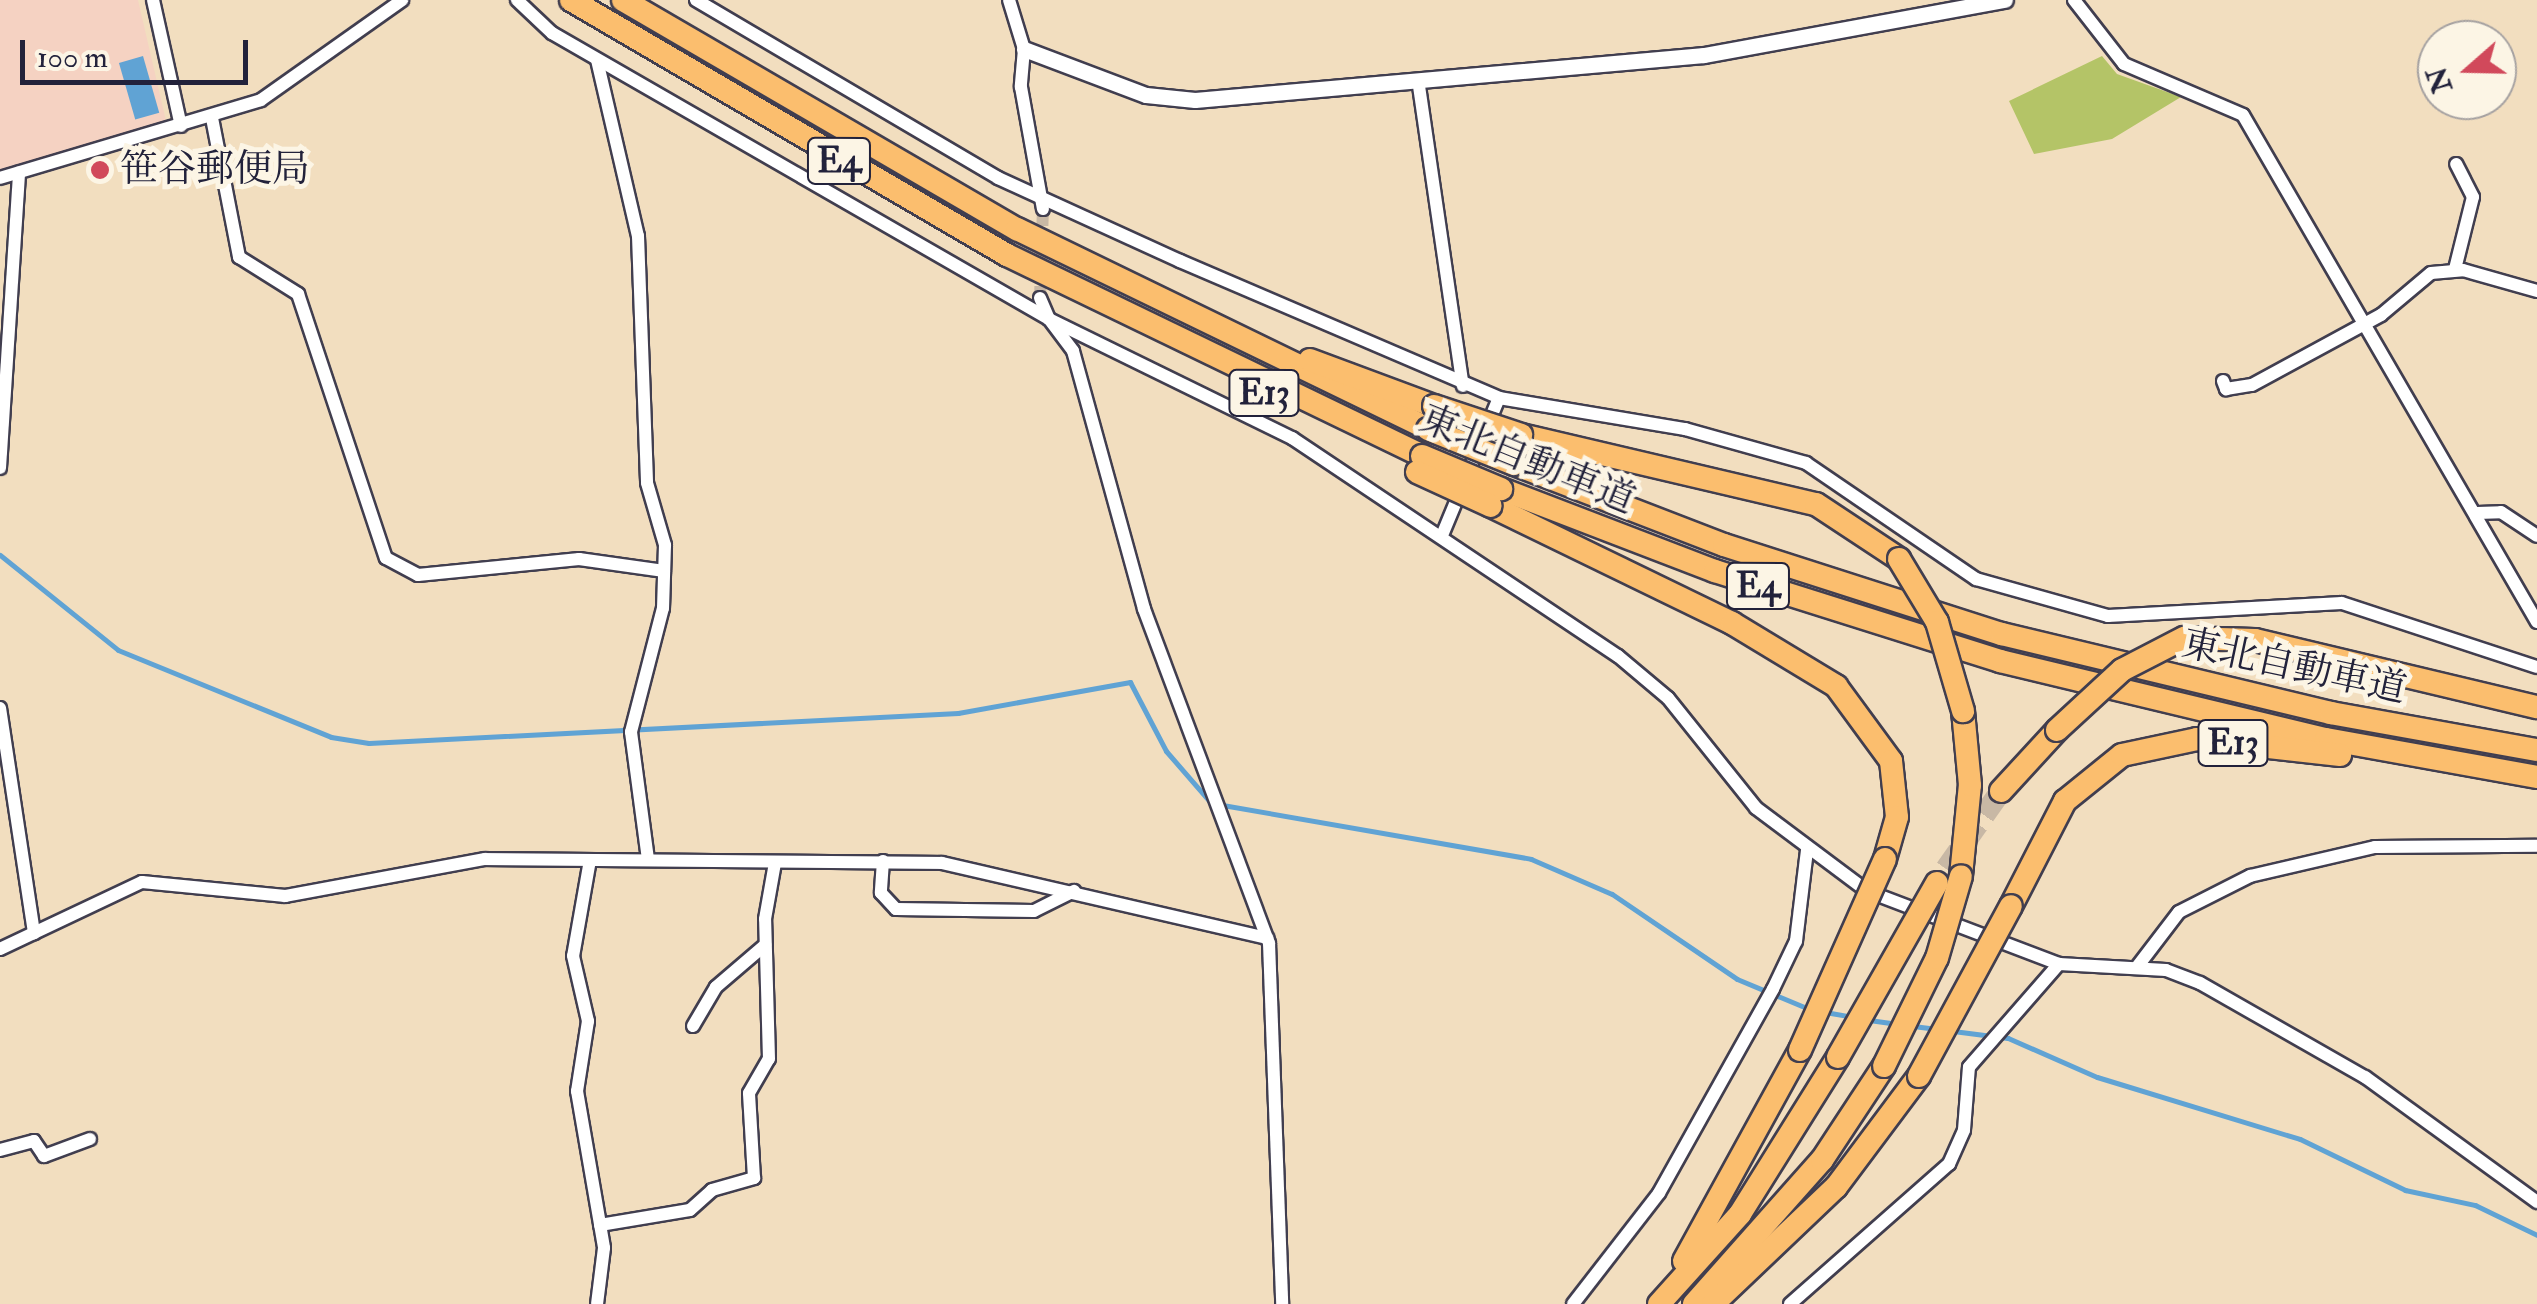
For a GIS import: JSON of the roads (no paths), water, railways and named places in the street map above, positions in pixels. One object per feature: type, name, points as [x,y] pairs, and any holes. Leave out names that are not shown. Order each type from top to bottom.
[{"type":"highway","name":"E4","points":[[571,0],[895,194],[1114,311]]},
{"type":"highway","name":"東北自動車道","points":[[623,0],[906,168],[1162,304],[1431,418],[1514,464],[1724,545],[2002,634],[2331,714],[2537,750]]},
{"type":"highway","name":"E13","points":[[1114,311],[1496,498],[1732,623],[1836,686],[1890,761],[1898,799],[1885,859],[1800,1050],[1714,1215],[1656,1304]]},
{"type":"highway","name":"E13","points":[[1431,418],[1521,435],[1816,504],[1900,559],[1937,622],[1963,711],[1970,785],[1948,876],[1937,958],[1884,1066],[1812,1173],[1694,1304]]},
{"type":"highway","name":"東北自動車道","points":[[1496,498],[2000,660],[2326,738],[2537,778]]},
{"type":"highway","points":[[2001,791],[2057,730],[2122,670],[2184,638],[2255,640],[2537,707]]},
{"type":"highway","name":"E13","points":[[1713,1304],[1836,1186],[1919,1076],[2074,790],[2151,744],[2216,741],[2537,778]]},
{"type":"highway","name":"E13","points":[[1656,1304],[1764,1181],[1948,876]]},
{"type":"street","points":[[153,0],[182,126]]},
{"type":"street","points":[[0,178],[212,118],[274,92],[402,0]]},
{"type":"street","points":[[517,0],[596,60],[1050,319],[1292,438],[1443,533],[1652,684],[1756,808],[1807,850],[1902,908],[2059,964],[2137,967],[2200,983],[2364,1076],[2537,1202]]},
{"type":"street","points":[[696,0],[1043,204],[1463,386],[1499,398],[1777,452],[1848,485],[1958,570],[2063,607],[2133,618],[2276,600],[2342,603],[2537,667]]},
{"type":"street","points":[[1009,0],[1024,49],[1021,86],[1043,204]]},
{"type":"street","points":[[1024,49],[1168,98],[1419,86],[1831,39],[2005,0]]},
{"type":"street","points":[[2074,0],[2124,64],[2243,115],[2369,322],[2537,622]]},
{"type":"street","points":[[596,60],[638,236],[645,455],[664,572],[663,608],[632,712],[631,732],[648,860]]},
{"type":"street","points":[[1419,86],[1463,386]]},
{"type":"street","points":[[212,118],[239,257],[298,294],[374,534],[396,568],[418,576],[579,559],[664,572]]},
{"type":"street","points":[[2454,269],[2473,197],[2456,164]]},
{"type":"street","points":[[0,468],[4,337],[19,173]]},
{"type":"street","points":[[2222,381],[2226,389],[2252,385],[2369,322],[2416,279],[2454,269],[2537,291]]},
{"type":"street","points":[[1040,298],[1072,351],[1144,610],[1267,938],[1282,1304]]},
{"type":"street","points":[[1443,533],[1499,398]]},
{"type":"street","points":[[2477,512],[2501,512],[2537,536]]},
{"type":"street","points":[[0,708],[34,932]]},
{"type":"street","points":[[2137,967],[2179,912],[2250,876],[2375,847],[2537,846]]},
{"type":"street","points":[[1572,1304],[1658,1193],[1772,989],[1796,941],[1807,850]]},
{"type":"street","points":[[0,949],[142,882],[285,896],[485,859],[775,864],[942,862],[1267,938]]},
{"type":"street","points":[[590,860],[573,956],[590,1048],[578,1121],[600,1225],[597,1304]]},
{"type":"street","points":[[884,862],[881,894],[896,909],[1034,911],[1074,891]]},
{"type":"street","points":[[600,1225],[690,1210],[712,1190],[754,1178],[750,1084],[769,1059],[764,945],[775,864]]},
{"type":"street","points":[[693,1026],[716,987],[764,945]]},
{"type":"street","points":[[1790,1304],[1948,1164],[1964,1130],[1969,1067],[2059,964]]},
{"type":"street","points":[[0,1150],[34,1142],[44,1156],[90,1139]]},
{"type":"water","points":[[143,56],[159,113],[135,120],[119,63]]},
{"type":"waterway","points":[[0,555],[118,650],[331,737],[369,743],[958,713],[1130,682],[1166,751],[1211,803],[1531,859],[1612,894],[1737,979],[1809,1009]]},
{"type":"waterway","points":[[1825,1012],[1853,1017]]},
{"type":"waterway","points":[[1869,1020],[1898,1024]]},
{"type":"waterway","points":[[1913,1026],[1937,1029]]},
{"type":"waterway","points":[[1953,1031],[2008,1038],[2097,1077],[2300,1139],[2405,1190],[2475,1205],[2537,1235]]},
{"type":"tunnel","points":[[1040,298],[1043,209]]},
{"type":"tunnel","points":[[1946,869],[2001,791]]},
{"type":"place","name":"笹谷郵便局","points":[[100,170]]}]
